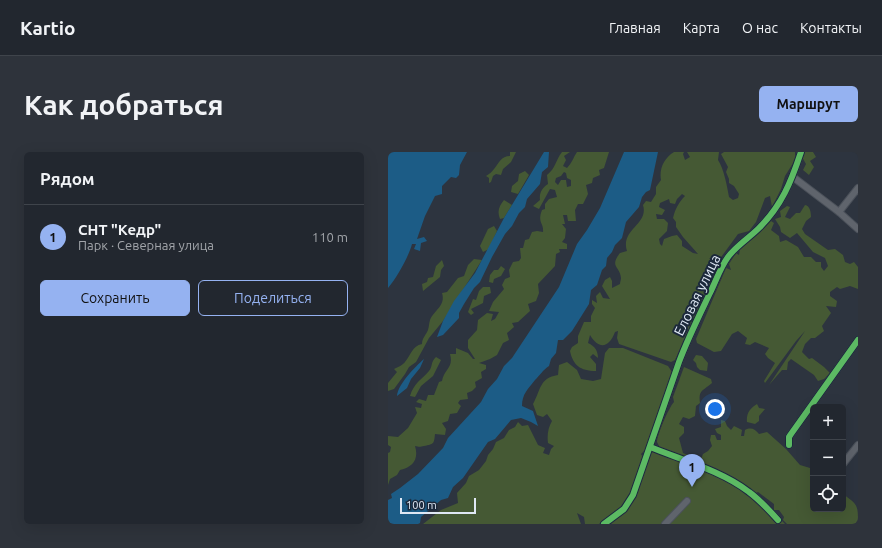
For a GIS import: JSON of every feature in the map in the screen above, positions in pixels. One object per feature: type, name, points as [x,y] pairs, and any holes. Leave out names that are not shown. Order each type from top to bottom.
[{"type":"street","name":"Еловая улица","points":[[604,524],[624,509],[634,495],[684,349],[720,271],[727,258],[734,250],[759,228],[775,210],[785,195],[793,177],[801,152]]},
{"type":"street","points":[[793,177],[839,212],[858,229]]},
{"type":"street","points":[[839,212],[858,188]]},
{"type":"street","points":[[789,445],[789,437],[858,340]]},
{"type":"street","points":[[846,460],[858,444]]},
{"type":"street","points":[[651,445],[661,451],[729,479],[760,500],[778,520]]},
{"type":"street","points":[[665,524],[687,501]]},
{"type":"green space","points":[[510,152],[516,152],[511,162],[503,169],[501,175],[496,174],[493,176],[491,182],[489,183],[489,178],[486,176],[504,157],[510,156]]},
{"type":"green space","points":[[562,152],[570,152],[564,156],[566,160],[563,166],[567,168],[577,152],[609,152],[604,168],[599,170],[600,175],[593,178],[592,183],[586,185],[588,194],[583,204],[578,204],[575,210],[576,221],[568,221],[567,215],[563,215],[565,224],[562,224],[566,229],[565,238],[562,242],[567,244],[567,249],[559,249],[560,252],[556,254],[555,266],[538,284],[539,293],[536,301],[528,304],[530,311],[518,322],[512,323],[514,327],[507,333],[509,340],[503,343],[497,355],[479,363],[486,365],[486,369],[481,372],[482,378],[475,382],[476,387],[472,391],[467,393],[468,399],[460,400],[458,403],[461,406],[457,413],[450,414],[448,421],[442,423],[446,429],[445,435],[435,434],[434,442],[432,444],[420,447],[415,446],[416,455],[412,465],[400,470],[397,475],[390,479],[388,485],[388,453],[390,452],[391,447],[388,445],[388,436],[398,437],[408,428],[417,413],[415,407],[421,408],[422,404],[416,402],[419,399],[426,401],[428,395],[434,395],[439,382],[442,381],[450,366],[450,354],[456,354],[456,348],[468,353],[473,359],[475,359],[468,348],[468,340],[477,330],[478,320],[487,313],[493,314],[491,321],[495,319],[499,312],[489,311],[493,302],[504,289],[502,285],[505,279],[510,277],[509,270],[513,262],[519,261],[521,258],[520,248],[523,248],[525,240],[529,239],[532,232],[543,232],[543,227],[540,220],[542,210],[545,209],[545,204],[549,199],[557,197],[555,190],[550,189],[539,209],[533,206],[540,200],[541,191],[548,184],[547,175],[552,170]],"holes":[[[564,172],[566,173],[567,178],[571,180],[571,186],[567,187],[566,180],[561,180],[558,185],[555,182],[556,178],[561,176]]]},
{"type":"green space","points":[[674,152],[684,152],[683,154],[685,160],[690,157],[687,152],[719,152],[718,160],[724,173],[729,197],[733,200],[738,198],[739,194],[734,186],[729,183],[726,172],[728,167],[721,154],[724,152],[795,152],[795,160],[785,176],[781,189],[772,207],[770,196],[765,198],[756,222],[749,231],[738,234],[719,260],[709,258],[713,262],[716,270],[675,360],[671,362],[619,344],[617,338],[618,331],[615,332],[607,344],[604,345],[597,343],[590,335],[588,343],[597,351],[598,358],[593,354],[590,357],[596,364],[596,371],[586,370],[575,363],[570,351],[572,347],[578,343],[578,336],[584,322],[591,322],[591,316],[595,308],[592,304],[592,300],[597,303],[596,296],[600,292],[603,298],[610,299],[602,286],[605,280],[610,277],[612,281],[612,288],[620,284],[621,278],[615,261],[620,253],[627,251],[627,237],[642,218],[644,212],[643,205],[646,201],[651,202],[656,194],[656,187],[661,180],[663,164],[670,154]],"holes":[[[682,194],[685,196],[678,206],[673,218],[676,222],[676,227],[698,254],[693,253],[682,246],[682,241],[677,235],[664,239],[662,246],[660,244],[659,239],[667,231],[668,223],[664,219],[657,219],[656,214],[662,215],[665,210],[659,207],[660,203],[669,199],[670,203],[675,204],[677,199]]]},
{"type":"green space","points":[[805,152],[813,152],[816,157],[810,161],[814,167],[809,175],[803,170],[806,164],[802,157]]},
{"type":"green space","points":[[525,171],[529,175],[518,194],[511,192],[512,186],[518,181],[519,174]]},
{"type":"green space","points":[[504,200],[512,205],[504,218],[500,219],[499,209]]},
{"type":"green space","points":[[805,205],[809,208],[811,217],[806,221],[802,229],[805,234],[828,250],[835,249],[843,255],[845,262],[850,264],[854,262],[858,267],[858,289],[850,286],[840,289],[837,287],[830,292],[830,296],[837,301],[836,307],[826,306],[831,313],[822,326],[824,331],[815,338],[811,338],[805,344],[802,352],[809,359],[812,358],[830,373],[824,379],[818,381],[814,375],[791,359],[788,362],[787,370],[782,370],[769,385],[805,331],[765,383],[764,381],[775,363],[765,354],[769,348],[755,342],[750,345],[745,344],[747,338],[738,331],[732,334],[721,351],[714,352],[697,343],[696,339],[726,268],[731,270],[729,264],[736,253],[739,255],[740,249],[771,221],[774,223],[771,230],[779,236],[780,242],[786,240],[798,247],[804,257],[811,257],[816,262],[821,262],[821,267],[824,271],[828,266],[825,258],[813,252],[797,233],[790,238],[781,232],[775,219],[781,217],[780,211],[787,206],[790,207],[785,217],[790,219],[796,213],[800,213]]},
{"type":"green space","points":[[494,226],[497,231],[489,249],[483,252],[480,246],[488,229]]},
{"type":"green space","points":[[474,259],[482,260],[443,321],[429,338],[416,362],[409,367],[394,389],[388,391],[388,383],[397,372],[394,369],[403,364],[414,349],[422,344],[423,338],[428,330],[430,320],[441,305],[443,297],[442,293],[447,292],[458,278],[464,276],[468,265]]},
{"type":"green space","points":[[442,260],[444,266],[441,270],[440,277],[423,291],[422,284],[427,282],[428,278],[433,277],[436,266]]},
{"type":"green space","points":[[501,266],[505,269],[501,276],[494,279],[493,283],[489,282],[490,275],[494,270],[498,270]]},
{"type":"green space","points":[[483,287],[490,287],[491,293],[484,296],[483,303],[471,309],[474,313],[471,315],[468,312],[473,299],[476,300],[479,291]]},
{"type":"green space","points":[[609,348],[623,348],[668,366],[672,372],[645,450],[641,454],[644,459],[633,492],[617,513],[599,524],[585,524],[584,517],[577,513],[581,524],[423,524],[441,510],[458,503],[457,493],[466,483],[469,476],[479,470],[486,461],[496,442],[504,438],[509,430],[515,427],[518,422],[522,426],[528,425],[538,445],[545,448],[543,453],[549,455],[554,446],[548,443],[548,434],[552,421],[547,414],[543,417],[537,415],[533,404],[541,385],[547,379],[558,375],[559,365],[567,362],[577,370],[581,379],[593,381],[601,379],[605,353]]},
{"type":"green space","points":[[696,355],[702,356],[708,363],[707,371],[700,370],[697,367],[693,360]]},
{"type":"green space","points":[[436,357],[441,360],[433,376],[421,386],[415,397],[410,396],[416,385],[429,371]]},
{"type":"green space","points":[[684,367],[711,379],[712,383],[701,393],[700,403],[696,406],[695,416],[689,419],[683,417],[679,424],[684,427],[684,433],[679,438],[683,453],[692,457],[692,460],[702,465],[700,462],[703,454],[712,446],[710,440],[711,435],[715,435],[717,440],[721,440],[721,435],[717,433],[715,429],[721,427],[721,420],[725,421],[731,430],[734,426],[742,430],[741,436],[744,436],[745,430],[749,429],[754,430],[759,434],[767,432],[786,449],[800,465],[810,468],[810,512],[846,512],[846,496],[856,506],[858,513],[858,524],[787,524],[783,520],[784,517],[779,510],[774,510],[774,504],[758,492],[756,493],[785,524],[611,524],[629,508],[633,502],[653,447],[660,448],[657,442],[659,434],[666,415],[674,402],[673,397]]},
{"type":"green space","points":[[757,404],[759,408],[765,409],[759,416],[759,421],[755,424],[747,422],[749,412],[752,407]]},
{"type":"water","points":[[388,152],[467,152],[460,165],[459,175],[456,178],[451,177],[442,186],[442,194],[435,196],[425,216],[417,239],[424,237],[427,241],[421,243],[420,251],[414,249],[416,244],[412,244],[402,267],[388,288]]},
{"type":"water","points":[[544,152],[549,152],[548,167],[542,172],[540,184],[527,199],[525,207],[519,213],[512,226],[505,234],[480,282],[474,288],[459,313],[459,318],[443,335],[437,337],[443,321],[454,301],[475,273],[504,218]]},
{"type":"water","points":[[624,152],[658,152],[650,190],[642,197],[639,207],[626,222],[622,238],[615,245],[607,258],[606,266],[602,270],[597,285],[591,290],[589,304],[572,331],[563,340],[558,340],[556,353],[551,359],[549,366],[535,380],[524,395],[522,406],[533,411],[538,426],[521,418],[511,420],[495,439],[488,442],[463,478],[453,487],[448,498],[441,500],[421,517],[420,523],[388,524],[388,500],[392,498],[391,494],[418,474],[443,448],[448,438],[481,402],[488,389],[497,379],[504,366],[512,358],[559,287],[577,244],[600,208]]},
{"type":"water","points":[[424,359],[407,388],[397,396],[400,386]]},
{"type":"cycle path","points":[[604,524],[624,509],[633,495],[682,353],[723,266],[731,253],[759,228],[774,211],[785,193],[801,152]]},
{"type":"cycle path","points":[[789,445],[789,437],[858,340]]},
{"type":"cycle path","points":[[650,447],[701,466],[727,478],[757,498],[778,520]]},
{"type":"place","name":"СНТ \"Кедр\"","points":[[692,487]]}]
